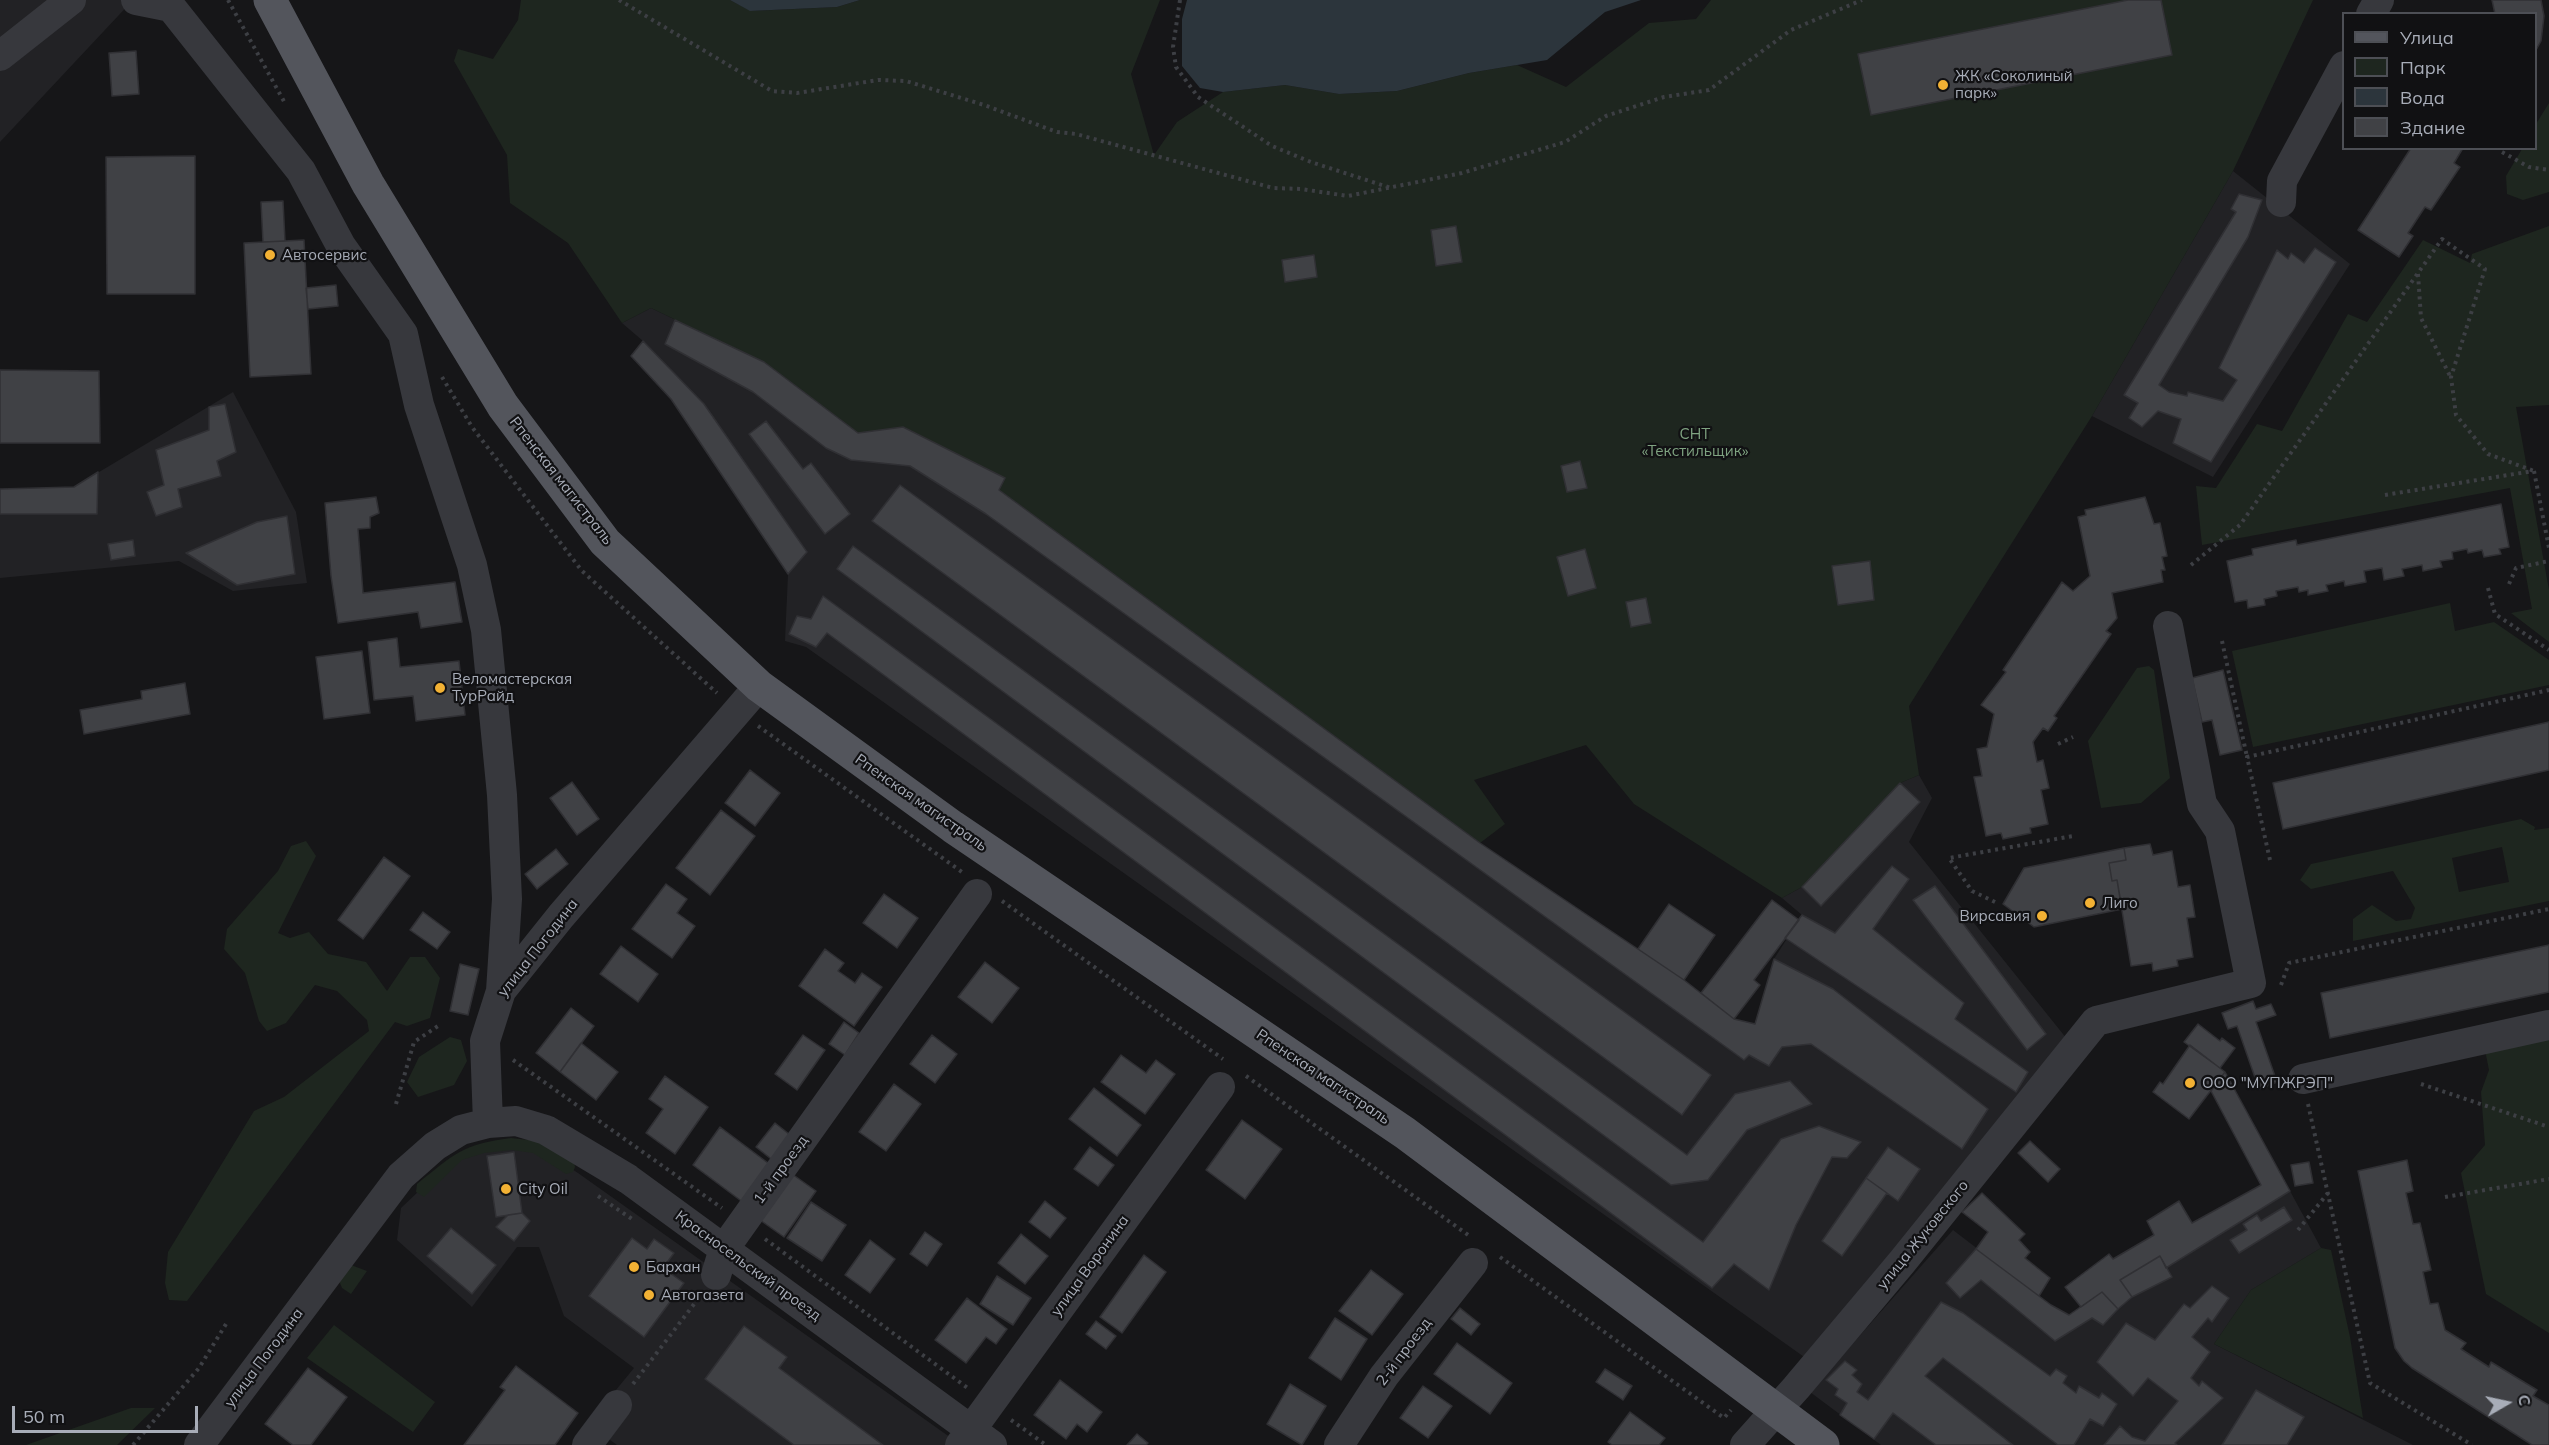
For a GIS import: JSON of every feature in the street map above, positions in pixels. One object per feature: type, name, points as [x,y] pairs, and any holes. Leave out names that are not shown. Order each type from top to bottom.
[{"type":"main road","name":"Рпенская магистраль","points":[[270,0],[368,184],[503,406],[605,542],[759,686],[953,827],[1405,1133],[1823,1445]]},
{"type":"street","points":[[0,56],[71,0]]},
{"type":"street","points":[[136,0],[170,4],[301,171],[341,246],[404,334],[419,405],[472,565],[486,630],[502,795],[507,898],[501,991]]},
{"type":"street","points":[[2281,202],[2282,181],[2342,68]]},
{"type":"street","name":"улица Жуковского","points":[[1745,1445],[1902,1262],[2097,1021],[2251,983],[2220,831],[2202,804],[2168,626]]},
{"type":"street","name":"улица Погодина","points":[[199,1445],[401,1176],[435,1146],[461,1130],[488,1123],[485,1041],[501,991],[561,916],[759,686]]},
{"type":"street","name":"1-й проезд","points":[[720,1262],[743,1222],[977,894]]},
{"type":"street","points":[[2303,1080],[2549,1025]]},
{"type":"street","name":"улица Воронина","points":[[975,1440],[990,1404],[1220,1087]]},
{"type":"street","name":"Красносельский проезд","points":[[488,1123],[516,1121],[546,1130],[628,1179],[720,1262],[975,1440]]},
{"type":"street","name":"2-й проезд","points":[[1339,1445],[1384,1376],[1473,1263]]},
{"type":"street","points":[[587,1445],[617,1405]]},
{"type":"path","points":[[619,0],[771,91],[797,93],[878,80],[906,81],[984,105],[1057,132],[1076,134],[1274,188],[1301,189],[1348,196],[1462,173],[1565,142],[1606,116],[1664,97],[1709,90],[1791,30],[1862,0]]},
{"type":"path","points":[[1180,0],[1173,47],[1176,67],[1198,97],[1272,146],[1311,162],[1391,188]]},
{"type":"path","points":[[2502,152],[2529,167],[2549,170]]},
{"type":"path","points":[[2191,565],[2240,525],[2442,239],[2485,269],[2451,377]]},
{"type":"path","points":[[2418,273],[2421,318],[2451,377],[2456,415],[2488,454],[2534,471]]},
{"type":"path","points":[[2385,495],[2534,471]]},
{"type":"path","points":[[2534,471],[2549,548]]},
{"type":"path","points":[[2509,584],[2516,568],[2549,561]]},
{"type":"path","points":[[2488,588],[2495,614],[2549,650]]},
{"type":"path","points":[[2222,641],[2270,860]]},
{"type":"path","points":[[2247,757],[2549,690]]},
{"type":"path","points":[[2058,744],[2073,737]]},
{"type":"path","points":[[1995,902],[1972,891],[1949,858],[2073,836]]},
{"type":"path","points":[[2281,985],[2289,963],[2549,909]]},
{"type":"path","points":[[396,1104],[414,1042],[438,1026]]},
{"type":"path","points":[[485,1041],[743,1222],[1046,1445]]},
{"type":"path","points":[[2303,1080],[2370,1383],[2472,1445]]},
{"type":"path","points":[[2421,1084],[2549,1127]]},
{"type":"path","points":[[2445,1197],[2549,1179]]},
{"type":"path","points":[[2298,1230],[2328,1192]]},
{"type":"path","points":[[594,1193],[639,1223]]},
{"type":"path","points":[[617,1405],[720,1262]]},
{"type":"path","points":[[133,1445],[199,1368],[226,1324]]},
{"type":"shaded area","points":[[0,0],[133,0],[0,142]]},
{"type":"shaded area","points":[[2233,171],[2350,264],[2213,477],[2092,416]]},
{"type":"shaded area","points":[[651,308],[764,362],[858,433],[903,427],[1005,478],[1000,490],[1480,843],[1684,980],[1734,1019],[1755,1024],[1774,959],[1802,915],[1782,898],[1802,887],[1900,783],[1919,775],[1932,798],[1909,842],[2071,1044],[1807,1359],[806,647],[785,641],[788,574],[807,551],[704,404],[643,341],[622,323]]},
{"type":"shaded area","points":[[233,392],[296,512],[307,583],[233,591],[179,561],[0,578],[0,489],[74,487]]},
{"type":"shaded area","points":[[534,1145],[578,1173],[961,1445],[617,1445],[588,1424],[634,1368],[564,1316],[539,1247],[517,1247],[472,1307],[397,1240],[401,1208],[458,1154]]},
{"type":"shaded area","points":[[2290,1191],[2321,1248],[2251,1290],[2214,1344],[2413,1445],[1881,1445],[1810,1392],[1953,1230],[2051,1305],[2069,1315],[2120,1280],[2167,1268]]},
{"type":"green space","name":"СНТ «Текстильщик»","points":[[521,0],[730,0],[751,11],[837,7],[860,0],[1160,0],[1131,74],[1154,155],[1177,122],[1223,92],[1285,85],[1339,94],[1397,91],[1469,73],[1517,65],[1566,87],[1649,23],[1696,19],[1711,0],[2313,0],[2233,171],[2092,416],[1909,706],[1919,775],[1900,783],[1802,887],[1782,898],[1634,804],[1586,745],[1474,780],[1505,824],[1480,843],[999,490],[1004,478],[904,427],[858,433],[764,362],[651,308],[622,323],[568,243],[510,203],[507,155],[454,61],[458,49],[493,59],[518,20]]},
{"type":"green space","points":[[2549,103],[2549,192],[2523,200],[2507,194],[2506,176],[2521,150],[2537,150],[2537,122]]},
{"type":"green space","points":[[2549,226],[2549,405],[2516,407],[2549,590],[2549,642],[2511,613],[2532,609],[2510,488],[2202,545],[2196,486],[2216,488],[2257,424],[2282,431],[2348,314],[2367,322],[2423,240],[2470,263],[2472,254]]},
{"type":"green space","points":[[2450,603],[2455,631],[2494,622],[2549,660],[2549,685],[2253,747],[2232,651]]},
{"type":"green space","points":[[2149,666],[2154,670],[2170,778],[2141,803],[2101,808],[2088,741],[2137,668]]},
{"type":"green space","points":[[2521,819],[2535,827],[2534,830],[2549,828],[2549,901],[2353,941],[2353,919],[2372,905],[2396,921],[2411,919],[2415,908],[2393,871],[2311,889],[2300,880],[2311,864]],"holes":[[[2502,847],[2509,882],[2459,892],[2452,858]]]},
{"type":"green space","points":[[306,841],[316,856],[278,933],[290,938],[309,932],[328,954],[366,962],[387,991],[410,957],[425,957],[440,978],[430,1018],[407,1026],[395,1022],[187,1301],[169,1300],[165,1283],[168,1252],[254,1111],[284,1097],[369,1031],[367,1020],[337,991],[315,985],[286,1023],[267,1031],[259,1021],[245,973],[224,949],[227,929],[278,871],[291,846]]},
{"type":"green space","points":[[2549,1033],[2549,1333],[2486,1294],[2461,1173],[2485,1145],[2481,1092],[2489,1070],[2485,1050]]},
{"type":"green space","points":[[450,1037],[461,1040],[467,1061],[454,1085],[418,1097],[407,1082],[419,1057]]},
{"type":"green space","points":[[511,1138],[537,1141],[574,1162],[573,1172],[566,1174],[533,1153],[512,1150],[484,1153],[462,1160],[424,1197],[416,1192],[417,1184],[460,1152],[495,1140]]},
{"type":"green space","points":[[2321,1248],[2331,1250],[2350,1337],[2363,1418],[2214,1344],[2251,1290]]},
{"type":"green space","points":[[351,1265],[367,1271],[351,1294],[342,1288],[338,1278]]},
{"type":"green space","points":[[334,1325],[435,1402],[413,1432],[307,1358]]},
{"type":"green space","points":[[131,1408],[155,1408],[117,1445],[26,1445]]},
{"type":"water","points":[[730,0],[860,0],[837,7],[750,11]]},
{"type":"water","points":[[1187,0],[1641,0],[1605,12],[1547,60],[1469,73],[1397,91],[1339,94],[1285,85],[1223,92],[1200,88],[1182,66],[1182,19]]},
{"type":"building","name":"ЖК «Соколиный парк»","points":[[2128,0],[2161,0],[2172,55],[1871,115],[1858,54]]},
{"type":"building","points":[[2492,0],[2541,0],[2544,16],[2541,41],[2537,48],[2537,12],[2495,12]]},
{"type":"building","points":[[136,51],[139,94],[112,96],[109,53]]},
{"type":"building","points":[[2410,150],[2462,150],[2454,163],[2460,167],[2431,210],[2425,207],[2408,233],[2413,236],[2399,257],[2358,230]]},
{"type":"building","points":[[195,156],[195,294],[107,294],[106,157]]},
{"type":"building","points":[[2239,194],[2262,200],[2248,237],[2159,385],[2169,392],[2187,396],[2188,392],[2223,401],[2237,380],[2219,368],[2277,250],[2288,259],[2291,253],[2304,263],[2315,248],[2336,262],[2211,462],[2173,443],[2181,419],[2158,411],[2142,427],[2129,418],[2138,403],[2124,395],[2236,212],[2231,209]]},
{"type":"building","points":[[283,201],[285,241],[263,242],[261,202]]},
{"type":"building","points":[[1456,226],[1462,262],[1436,266],[1431,230]]},
{"type":"building","points":[[304,240],[311,374],[250,377],[244,243]]},
{"type":"building","points":[[1314,255],[1317,277],[1285,282],[1282,260]]},
{"type":"building","points":[[336,285],[338,306],[308,309],[306,288]]},
{"type":"building","points":[[675,320],[764,362],[858,433],[903,427],[1005,478],[999,490],[1480,843],[1684,980],[1734,1019],[1755,1024],[1774,959],[1833,989],[1988,1109],[1962,1149],[1811,1044],[1782,1047],[1769,1066],[1749,1055],[1744,1060],[986,514],[910,466],[851,460],[826,448],[753,392],[665,344]]},
{"type":"building","points":[[643,341],[704,404],[807,552],[788,574],[671,399],[631,356]]},
{"type":"building","points":[[0,370],[99,371],[100,443],[0,443]]},
{"type":"building","points":[[225,404],[236,452],[217,461],[221,476],[178,489],[182,507],[156,516],[147,492],[164,485],[156,450],[209,430],[209,407]]},
{"type":"building","points":[[766,421],[803,469],[811,463],[850,514],[825,534],[749,434]]},
{"type":"building","points":[[1580,461],[1587,488],[1567,492],[1561,466]]},
{"type":"building","points":[[98,472],[97,514],[0,514],[0,489],[74,487]]},
{"type":"building","points":[[900,485],[1711,1075],[1682,1115],[872,521]]},
{"type":"building","points":[[376,497],[379,513],[370,517],[370,528],[358,529],[363,593],[455,582],[462,622],[421,628],[418,612],[338,623],[331,576],[325,503]]},
{"type":"building","points":[[2145,497],[2154,524],[2160,523],[2167,556],[2162,557],[2165,570],[2161,570],[2163,582],[2112,593],[2117,618],[2106,631],[2111,634],[2054,716],[2057,718],[2048,731],[2043,728],[2033,742],[2037,762],[2043,760],[2049,788],[2041,790],[2048,824],[2030,828],[2031,833],[2003,839],[2001,833],[1986,836],[1974,777],[1982,776],[1977,749],[1987,747],[1994,714],[1981,705],[2006,672],[2003,670],[2062,582],[2073,591],[2090,576],[2078,517],[2086,515],[2085,510]]},
{"type":"building","points":[[2501,504],[2509,547],[2499,549],[2501,554],[2484,557],[2482,550],[2468,553],[2467,549],[2452,552],[2453,559],[2440,561],[2442,567],[2423,571],[2422,565],[2402,569],[2404,576],[2384,580],[2382,568],[2364,571],[2366,582],[2345,586],[2344,581],[2326,585],[2328,591],[2308,595],[2308,590],[2299,592],[2298,587],[2276,591],[2277,596],[2264,599],[2265,605],[2248,608],[2247,600],[2235,602],[2227,561],[2253,555],[2252,549],[2296,540],[2297,545]]},
{"type":"building","points":[[287,516],[295,574],[237,585],[186,553],[257,522]]},
{"type":"building","points":[[133,540],[135,556],[111,560],[108,544]]},
{"type":"building","points":[[853,546],[1687,1155],[1735,1094],[1790,1081],[1812,1104],[1747,1130],[1708,1180],[1671,1185],[837,569]]},
{"type":"building","points":[[1585,549],[1596,588],[1568,596],[1557,557]]},
{"type":"building","points":[[1870,561],[1874,600],[1838,605],[1832,566]]},
{"type":"building","points":[[823,596],[1703,1242],[1781,1139],[1819,1126],[1861,1142],[1847,1158],[1832,1157],[1796,1225],[1769,1290],[1734,1264],[1712,1288],[827,633],[816,647],[789,634],[797,616],[811,619]]},
{"type":"building","points":[[1646,598],[1651,623],[1631,627],[1626,602]]},
{"type":"building","points":[[397,638],[400,667],[459,661],[465,715],[416,721],[413,696],[374,700],[368,642]]},
{"type":"building","points":[[362,651],[370,713],[324,719],[316,657]]},
{"type":"building","points":[[2223,670],[2242,750],[2220,755],[2212,720],[2202,722],[2192,678]]},
{"type":"building","points":[[185,683],[190,714],[84,734],[80,710],[142,699],[141,691]]},
{"type":"building","points":[[2549,722],[2549,770],[2283,829],[2273,783]]},
{"type":"building","points":[[750,770],[780,793],[755,826],[725,803]]},
{"type":"building","points":[[572,782],[599,819],[577,835],[550,798]]},
{"type":"building","points":[[1900,783],[1920,802],[1821,906],[1802,887]]},
{"type":"building","points":[[721,810],[755,836],[710,895],[676,868]]},
{"type":"building","points":[[2150,844],[2153,855],[2172,851],[2178,887],[2190,885],[2195,917],[2187,918],[2193,957],[2177,960],[2178,966],[2153,971],[2152,963],[2131,966],[2117,880],[2112,881],[2109,863],[2126,860],[2124,848]]},
{"type":"building","points":[[2124,848],[2126,860],[2109,863],[2112,881],[2117,880],[2122,909],[2034,927],[2003,904],[2024,868]]},
{"type":"building","points":[[556,849],[568,864],[537,889],[525,874]]},
{"type":"building","points":[[384,857],[410,876],[363,939],[338,920]]},
{"type":"building","points":[[1892,866],[1909,879],[1873,929],[1964,1003],[1955,1019],[2028,1072],[2016,1092],[1785,938],[1802,915],[1835,933]]},
{"type":"building","points":[[666,884],[687,899],[677,913],[695,926],[672,958],[632,929]]},
{"type":"building","points":[[1935,886],[2046,1034],[2027,1050],[1913,900]]},
{"type":"building","points":[[884,894],[918,918],[897,948],[863,923]]},
{"type":"building","points":[[1772,900],[1799,920],[1754,980],[1760,985],[1734,1019],[1701,993]]},
{"type":"building","points":[[1669,904],[1715,935],[1684,980],[1638,949]]},
{"type":"building","points":[[423,912],[450,932],[437,949],[410,930]]},
{"type":"building","points":[[2549,945],[2549,992],[2330,1038],[2321,993]]},
{"type":"building","points":[[621,946],[658,974],[638,1002],[600,974]]},
{"type":"building","points":[[825,949],[844,963],[838,971],[855,983],[862,973],[882,987],[854,1026],[799,986]]},
{"type":"building","points":[[985,962],[1019,988],[992,1023],[958,997]]},
{"type":"building","points":[[460,964],[479,969],[468,1015],[450,1011]]},
{"type":"building","points":[[2253,1001],[2256,1009],[2271,1004],[2276,1015],[2256,1022],[2277,1082],[2259,1089],[2237,1026],[2228,1029],[2222,1013]]},
{"type":"building","points":[[571,1008],[594,1026],[560,1072],[536,1053]]},
{"type":"building","points":[[844,1022],[859,1033],[845,1055],[829,1044]]},
{"type":"building","points":[[2198,1024],[2220,1041],[2222,1038],[2235,1048],[2220,1068],[2184,1042]]},
{"type":"building","points":[[803,1035],[825,1050],[797,1090],[775,1074]]},
{"type":"building","points":[[932,1035],[957,1054],[935,1083],[910,1064]]},
{"type":"building","points":[[581,1043],[618,1072],[596,1100],[560,1072]]},
{"type":"building","name":"ООО \"МУПЖРЭП\"","points":[[2190,1045],[2225,1072],[2189,1119],[2153,1092],[2160,1082],[2163,1084]]},
{"type":"building","points":[[1121,1055],[1146,1073],[1156,1060],[1175,1074],[1145,1114],[1101,1082]]},
{"type":"building","points":[[2225,1072],[2290,1191],[2166,1268],[2160,1256],[2120,1280],[2132,1297],[2118,1309],[2102,1292],[2081,1307],[2065,1287],[2109,1254],[2113,1259],[2154,1235],[2147,1221],[2179,1201],[2192,1223],[2261,1185],[2211,1091]]},
{"type":"building","points":[[665,1076],[708,1107],[675,1154],[646,1133],[663,1109],[649,1099]]},
{"type":"building","points":[[894,1084],[921,1104],[886,1151],[859,1132]]},
{"type":"building","points":[[1094,1088],[1141,1125],[1117,1156],[1069,1119]]},
{"type":"building","points":[[1242,1120],[1282,1149],[1245,1199],[1206,1170]]},
{"type":"building","points":[[775,1123],[794,1138],[775,1162],[756,1147]]},
{"type":"building","points":[[720,1127],[772,1166],[744,1203],[693,1165]]},
{"type":"building","points":[[2030,1141],[2060,1169],[2048,1182],[2018,1153]]},
{"type":"building","points":[[1090,1147],[1114,1165],[1098,1186],[1074,1169]]},
{"type":"building","points":[[1888,1147],[1920,1169],[1898,1201],[1866,1178]]},
{"type":"building","points":[[514,1152],[522,1213],[496,1217],[487,1156]]},
{"type":"building","points":[[2407,1160],[2413,1191],[2406,1193],[2413,1224],[2420,1223],[2431,1270],[2423,1272],[2430,1304],[2438,1303],[2445,1330],[2466,1343],[2461,1349],[2489,1367],[2491,1362],[2537,1390],[2533,1396],[2549,1405],[2549,1445],[2532,1445],[2412,1368],[2395,1348],[2358,1171]]},
{"type":"building","points":[[2309,1162],[2313,1183],[2295,1186],[2291,1165]]},
{"type":"building","points":[[792,1174],[816,1191],[784,1237],[760,1220]]},
{"type":"building","points":[[1866,1178],[1887,1193],[1842,1256],[1822,1241]]},
{"type":"building","points":[[1982,1193],[2025,1234],[2019,1240],[2030,1252],[2025,1258],[2050,1278],[2039,1296],[1976,1249],[1988,1232],[1962,1212]]},
{"type":"building","points":[[1045,1201],[1066,1218],[1050,1238],[1029,1222]]},
{"type":"building","points":[[811,1202],[846,1225],[822,1261],[787,1238]]},
{"type":"building","points":[[2284,1207],[2292,1220],[2239,1253],[2230,1240],[2247,1230],[2243,1224],[2257,1215],[2261,1221]]},
{"type":"building","points":[[522,1213],[530,1221],[514,1241],[496,1227],[508,1215]]},
{"type":"building","points":[[451,1228],[496,1265],[472,1294],[427,1256]]},
{"type":"building","points":[[925,1232],[942,1244],[927,1266],[910,1254]]},
{"type":"building","points":[[1021,1234],[1048,1256],[1025,1284],[998,1263]]},
{"type":"building","points":[[632,1238],[647,1249],[654,1239],[674,1253],[663,1268],[684,1283],[644,1337],[589,1296]]},
{"type":"building","points":[[870,1240],[895,1259],[870,1293],[845,1275]]},
{"type":"building","points":[[1976,1249],[2051,1305],[2069,1315],[2102,1292],[2118,1309],[2103,1325],[2092,1318],[2055,1341],[1981,1280],[1960,1298],[1946,1283]]},
{"type":"building","points":[[1144,1255],[1166,1272],[1122,1333],[1100,1317]]},
{"type":"building","points":[[2160,1256],[2172,1277],[2132,1297],[2120,1280]]},
{"type":"building","points":[[1371,1270],[1403,1294],[1372,1335],[1339,1311]]},
{"type":"building","points":[[997,1276],[1031,1298],[1013,1325],[980,1304]]},
{"type":"building","points":[[2212,1286],[2229,1298],[2212,1322],[2208,1318],[2192,1337],[2210,1352],[2191,1378],[2199,1386],[2202,1381],[2223,1398],[2175,1443],[2177,1445],[2104,1445],[2120,1426],[2132,1437],[2145,1441],[2178,1401],[2148,1378],[2133,1396],[2097,1362],[2126,1323],[2155,1340],[2184,1304],[2190,1308]]},
{"type":"building","points":[[967,1298],[1007,1329],[996,1344],[986,1337],[966,1363],[935,1340]]},
{"type":"building","points":[[1941,1302],[1963,1313],[2050,1376],[2056,1369],[2067,1376],[2063,1383],[2076,1393],[2079,1386],[2099,1398],[2102,1393],[2117,1404],[2103,1426],[2090,1419],[2074,1445],[2058,1445],[1943,1358],[1925,1376],[2013,1445],[1936,1445],[1893,1413],[1874,1439],[1840,1415],[1847,1403],[1835,1395],[1838,1389],[1826,1380],[1845,1361],[1857,1370],[1852,1375],[1862,1384],[1857,1392],[1868,1400]]},
{"type":"building","points":[[1460,1308],[1480,1324],[1471,1335],[1451,1319]]},
{"type":"building","points":[[1335,1318],[1367,1339],[1341,1380],[1309,1358]]},
{"type":"building","points":[[1096,1321],[1116,1336],[1106,1349],[1086,1334]]},
{"type":"building","points":[[744,1326],[787,1357],[779,1368],[883,1445],[794,1445],[705,1379]]},
{"type":"building","points":[[1457,1343],[1512,1383],[1490,1414],[1434,1374]]},
{"type":"building","points":[[516,1366],[578,1413],[555,1445],[464,1445],[505,1390],[500,1387]]},
{"type":"building","points":[[308,1368],[347,1397],[311,1445],[293,1445],[265,1424]]},
{"type":"building","points":[[1605,1369],[1632,1386],[1623,1400],[1596,1382]]},
{"type":"building","points":[[1060,1380],[1102,1412],[1087,1432],[1077,1424],[1066,1439],[1034,1415]]},
{"type":"building","points":[[1290,1384],[1326,1406],[1302,1445],[1267,1424]]},
{"type":"building","points":[[1423,1386],[1452,1406],[1428,1438],[1400,1418]]},
{"type":"building","points":[[2256,1390],[2304,1417],[2287,1445],[2222,1445]]},
{"type":"building","points":[[1630,1412],[1665,1438],[1659,1445],[1612,1445],[1608,1442]]},
{"type":"building","points":[[1137,1434],[1148,1443],[1146,1445],[1127,1445]]},
{"type":"place","name":"ЖК «Соколиный парк»","points":[[1943,85]]},
{"type":"place","name":"Автосервис","points":[[270,255]]},
{"type":"place","name":"Веломастерская ТурРайд","points":[[440,688]]},
{"type":"place","name":"Лиго","points":[[2090,903]]},
{"type":"place","name":"Вирсавия","points":[[2042,916]]},
{"type":"place","name":"ООО \"МУПЖРЭП\"","points":[[2190,1083]]},
{"type":"place","name":"City Oil","points":[[506,1189]]},
{"type":"place","name":"Бархан","points":[[634,1267]]},
{"type":"place","name":"Автогазета","points":[[649,1295]]}]
